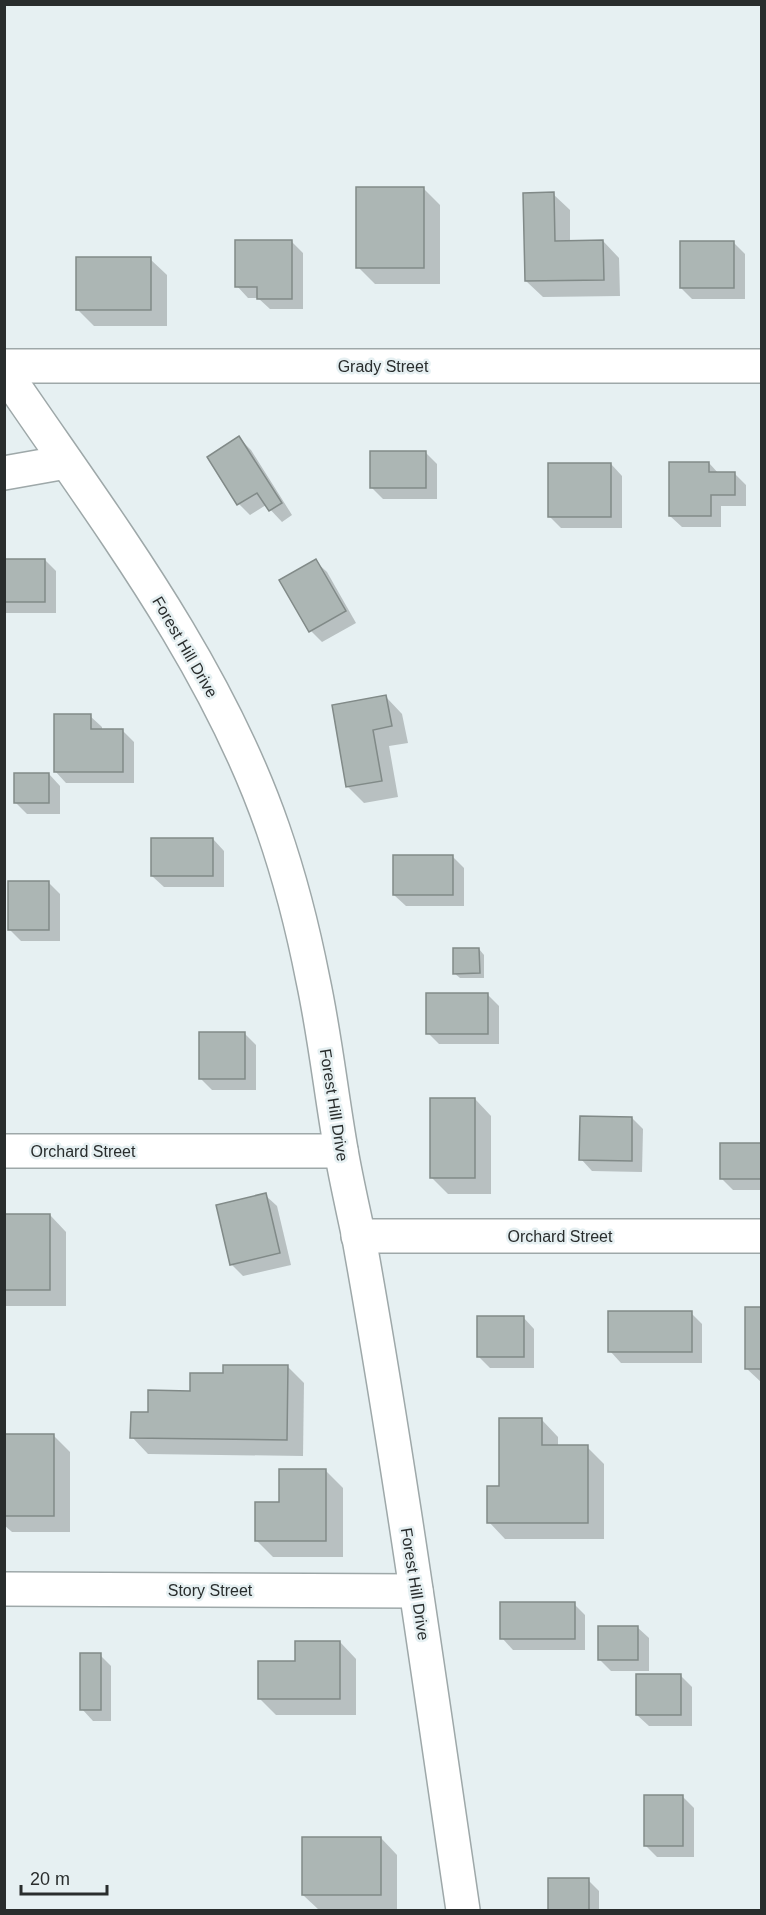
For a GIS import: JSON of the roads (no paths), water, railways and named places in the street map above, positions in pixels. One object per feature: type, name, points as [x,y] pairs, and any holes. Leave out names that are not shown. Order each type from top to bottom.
[{"type":"street","name":"Grady Street","points":[[4,366],[762,366]]},
{"type":"street","name":"Forest Hill Drive","points":[[4,371],[125,546],[179,634],[229,727],[273,828],[301,922],[314,983],[416,1591],[463,1911]]},
{"type":"street","points":[[4,473],[66,462]]},
{"type":"street","name":"Orchard Street","points":[[4,1152],[341,1152]]},
{"type":"street","name":"Orchard Street","points":[[358,1236],[762,1236]]},
{"type":"street","name":"Story Street","points":[[4,1589],[416,1591]]}]
